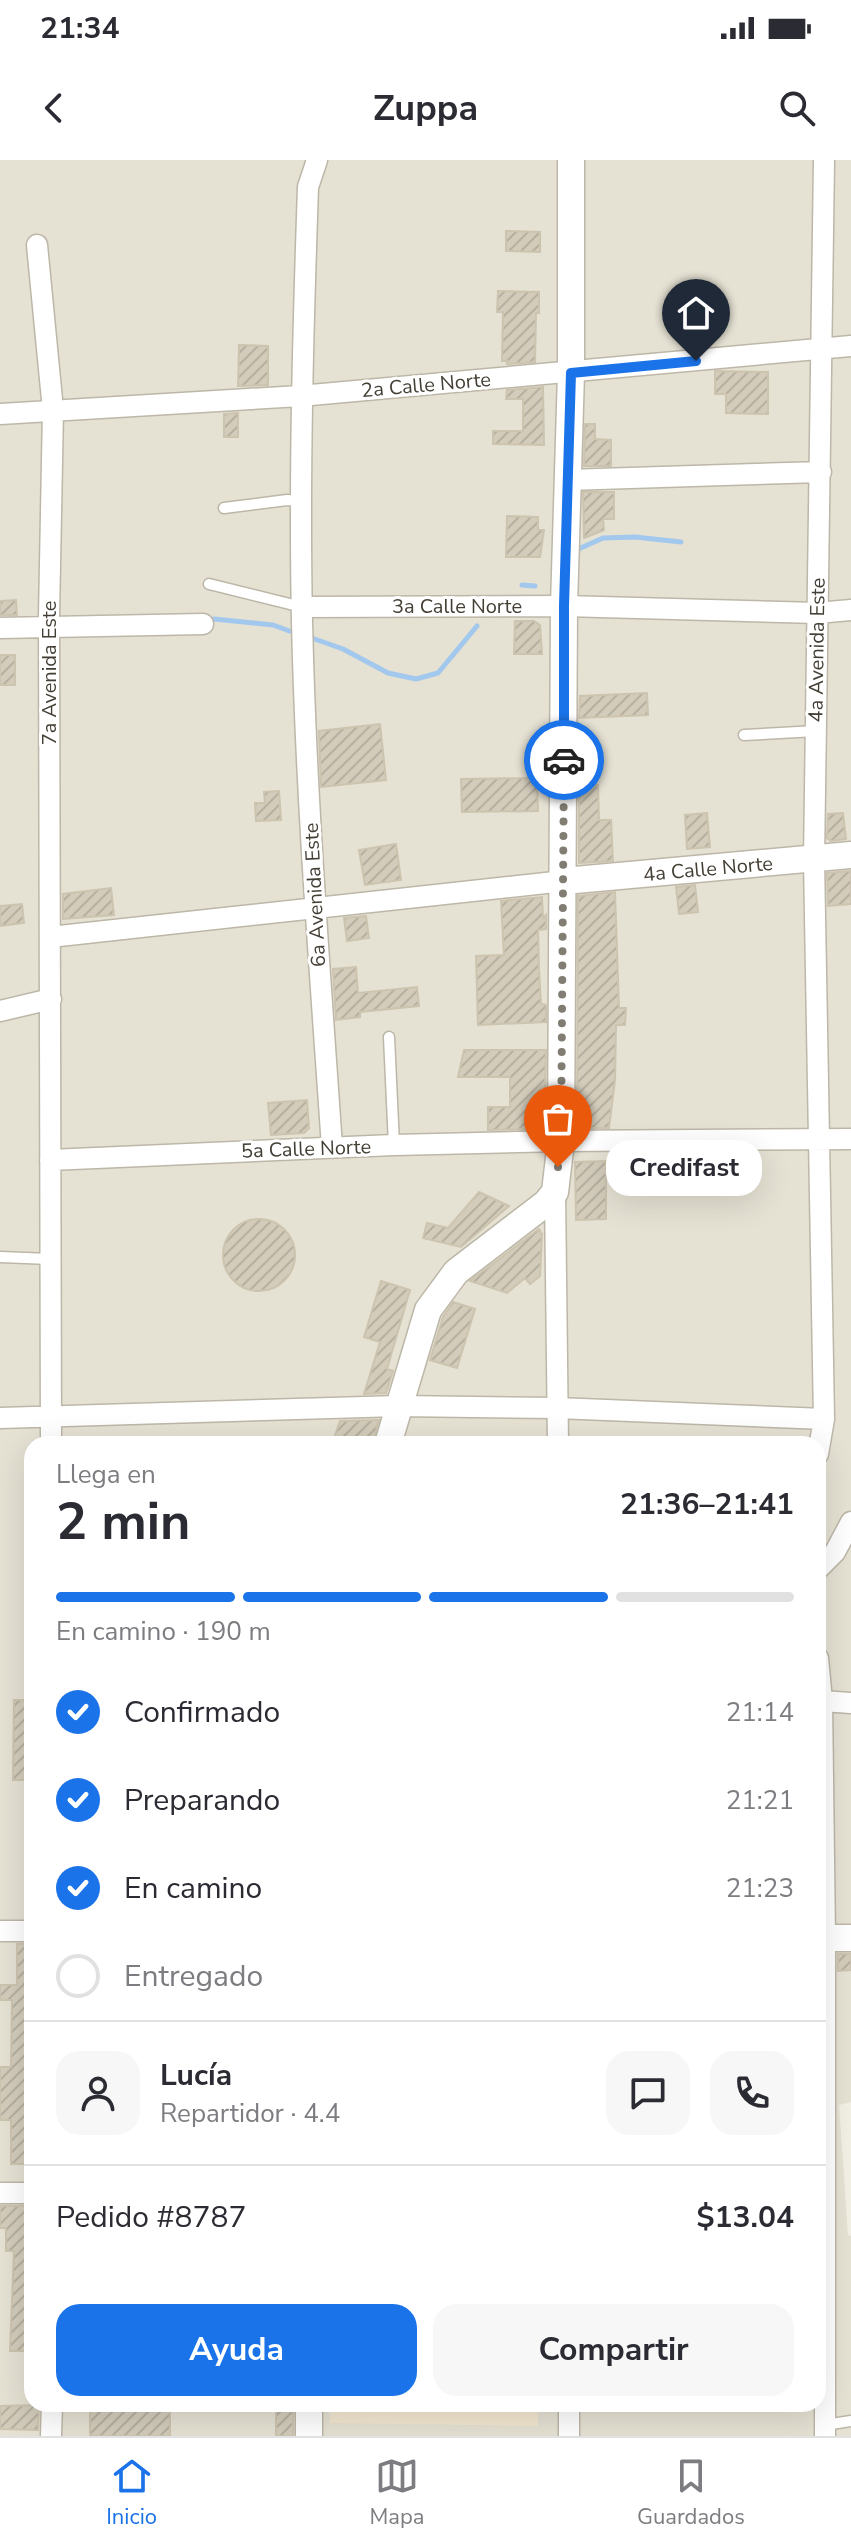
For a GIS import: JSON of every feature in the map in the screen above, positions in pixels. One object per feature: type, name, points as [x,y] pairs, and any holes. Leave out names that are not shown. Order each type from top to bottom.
[{"type":"street","name":"6a Avenida Este","points":[[317,160],[308,187],[300,396],[302,625],[315,909],[332,1147]]},
{"type":"street","points":[[558,1436],[555,1192],[561,1141],[564,606],[571,373],[571,160]]},
{"type":"street","name":"4a Avenida Este","points":[[824,160],[814,860],[824,1419]]},
{"type":"street","name":"7a Avenida Este","points":[[37,245],[53,410],[49,626],[51,1436]]},
{"type":"street","name":"2a Calle Norte","points":[[0,414],[300,396],[851,346]]},
{"type":"street","points":[[567,480],[821,472]]},
{"type":"street","name":"3a Calle Norte","points":[[302,625],[564,606],[817,613],[851,610]]},
{"type":"street","points":[[0,628],[203,624]]},
{"type":"street","name":"4a Calle Norte","points":[[564,881],[851,855]]},
{"type":"street","points":[[50,937],[564,881]]},
{"type":"street","points":[[0,1011],[51,999]]},
{"type":"street","name":"5a Calle Norte","points":[[50,1160],[394,1145],[851,1139]]},
{"type":"street","points":[[390,1436],[428,1310],[456,1272],[546,1203],[555,1192]]},
{"type":"street","points":[[0,1418],[399,1406],[557,1408],[824,1419],[821,1436]]},
{"type":"street","points":[[826,1561],[835,1552],[851,1522]]},
{"type":"street","points":[[826,1701],[851,1703]]},
{"type":"street","points":[[826,1806],[831,1938],[826,2064]]},
{"type":"street","points":[[0,1931],[24,1931]]},
{"type":"street","points":[[0,2193],[24,2193]]},
{"type":"street","points":[[51,2436],[52,2412]]},
{"type":"street","points":[[309,2412],[309,2436]]},
{"type":"street","points":[[569,2412],[569,2436]]},
{"type":"lane","points":[[224,508],[301,501]]},
{"type":"lane","name":"3a Calle Norte","points":[[209,584],[302,625]]},
{"type":"lane","points":[[744,735],[816,731]]},
{"type":"lane","points":[[389,1037],[394,1145]]},
{"type":"lane","points":[[0,1257],[50,1259]]},
{"type":"lane","points":[[825,2430],[851,2421]]},
{"type":"shaded area","points":[[0,160],[851,160],[851,2102],[839,2105],[848,2235],[851,2236],[851,2436],[0,2436]]},
{"type":"shaded area","points":[[330,2412],[538,2412],[538,2426],[330,2423]]},
{"type":"building","points":[[506,231],[540,232],[540,252],[506,251]]},
{"type":"building","points":[[498,291],[539,292],[535,362],[507,364],[507,361],[502,361],[503,312],[497,312]]},
{"type":"building","points":[[239,345],[268,346],[268,385],[238,386]]},
{"type":"building","points":[[715,371],[768,372],[768,414],[726,413],[726,394],[715,394]]},
{"type":"building","points":[[543,387],[544,445],[493,444],[493,431],[523,431],[523,399],[506,399],[507,390]]},
{"type":"building","points":[[238,413],[238,437],[224,437],[224,414]]},
{"type":"building","points":[[585,424],[595,424],[595,439],[611,440],[611,466],[584,466]]},
{"type":"building","points":[[583,492],[614,492],[614,519],[603,519],[604,530],[584,538]]},
{"type":"building","points":[[507,516],[538,517],[538,530],[544,530],[540,557],[506,557]]},
{"type":"building","points":[[16,600],[17,615],[0,615],[0,601]]},
{"type":"building","points":[[515,621],[534,621],[540,625],[542,654],[514,654]]},
{"type":"building","points":[[0,655],[15,655],[15,685],[0,685]]},
{"type":"building","points":[[647,693],[648,715],[579,718],[580,696]]},
{"type":"building","points":[[380,724],[386,780],[321,787],[319,731]]},
{"type":"building","points":[[588,763],[589,786],[598,785],[599,820],[611,820],[613,861],[579,863],[579,764]]},
{"type":"building","points":[[537,778],[538,811],[462,812],[461,779]]},
{"type":"building","points":[[279,791],[281,820],[256,821],[255,803],[265,803],[264,792]]},
{"type":"building","points":[[707,813],[710,847],[687,849],[685,815]]},
{"type":"building","points":[[843,813],[846,839],[831,841],[827,838],[828,814]]},
{"type":"building","points":[[396,844],[401,880],[365,885],[359,850]]},
{"type":"building","points":[[851,871],[851,904],[828,906],[827,873]]},
{"type":"building","points":[[695,885],[698,912],[679,914],[676,887]]},
{"type":"building","points":[[111,888],[114,915],[63,919],[63,894]]},
{"type":"building","points":[[615,892],[619,1008],[626,1008],[625,1025],[616,1025],[615,1080],[609,1128],[577,1128],[578,896]]},
{"type":"building","points":[[542,897],[546,929],[538,930],[539,970],[541,1004],[546,1005],[546,1022],[478,1025],[476,956],[504,955],[501,901]]},
{"type":"building","points":[[22,904],[24,923],[0,926],[0,906]]},
{"type":"building","points":[[366,916],[369,938],[347,941],[344,918]]},
{"type":"building","points":[[356,967],[358,993],[417,987],[419,1006],[360,1012],[360,1017],[336,1020],[333,969]]},
{"type":"building","points":[[464,1050],[546,1050],[545,1094],[538,1094],[538,1126],[534,1129],[488,1130],[488,1107],[510,1107],[510,1077],[458,1077]]},
{"type":"building","points":[[307,1100],[309,1128],[304,1133],[271,1135],[268,1103]]},
{"type":"building","points":[[606,1161],[606,1219],[576,1220],[575,1162]]},
{"type":"building","points":[[479,1192],[509,1206],[461,1247],[423,1238],[427,1223],[448,1228]]},
{"type":"building","points":[[259,1219],[285,1229],[295,1255],[285,1281],[259,1291],[233,1281],[223,1255],[233,1229]]},
{"type":"building","points":[[539,1229],[542,1234],[540,1276],[530,1284],[525,1278],[507,1293],[470,1281]]},
{"type":"building","points":[[381,1281],[410,1290],[387,1369],[393,1371],[386,1393],[364,1394],[380,1342],[364,1337]]},
{"type":"building","points":[[453,1302],[475,1309],[457,1368],[430,1360],[443,1317]]},
{"type":"building","points":[[379,1420],[374,1436],[335,1436],[340,1421]]},
{"type":"building","points":[[14,1700],[24,1700],[24,1780],[13,1780]]},
{"type":"building","points":[[17,1944],[24,1944],[24,2164],[11,2164],[11,2120],[0,2120],[0,2067],[11,2067],[12,2000],[0,2000],[0,1985],[17,1985]]},
{"type":"building","points":[[838,1954],[851,1954],[851,1970],[838,1971]]},
{"type":"building","points":[[0,2206],[24,2206],[24,2351],[10,2351],[14,2251],[6,2251],[6,2228],[0,2228]]},
{"type":"building","points":[[24,2405],[24,2412],[39,2412],[38,2430],[0,2429],[0,2406]]},
{"type":"building","points":[[90,2412],[170,2412],[170,2436],[90,2436]]},
{"type":"building","points":[[276,2412],[293,2412],[293,2436],[276,2436]]},
{"type":"waterway","points":[[574,551],[603,538],[635,537],[681,542]]},
{"type":"waterway","points":[[522,585],[535,586]]},
{"type":"waterway","points":[[214,619],[273,625],[295,633]]},
{"type":"waterway","points":[[309,637],[343,649],[388,673],[416,679],[438,673],[477,626]]},
{"type":"way so far","points":[[558,1167],[561,1141],[564,760]]},
{"type":"place","name":"Credifast","points":[[558,1167]]},
{"type":"route","points":[[564,760],[564,606],[571,373],[696,361]]}]
